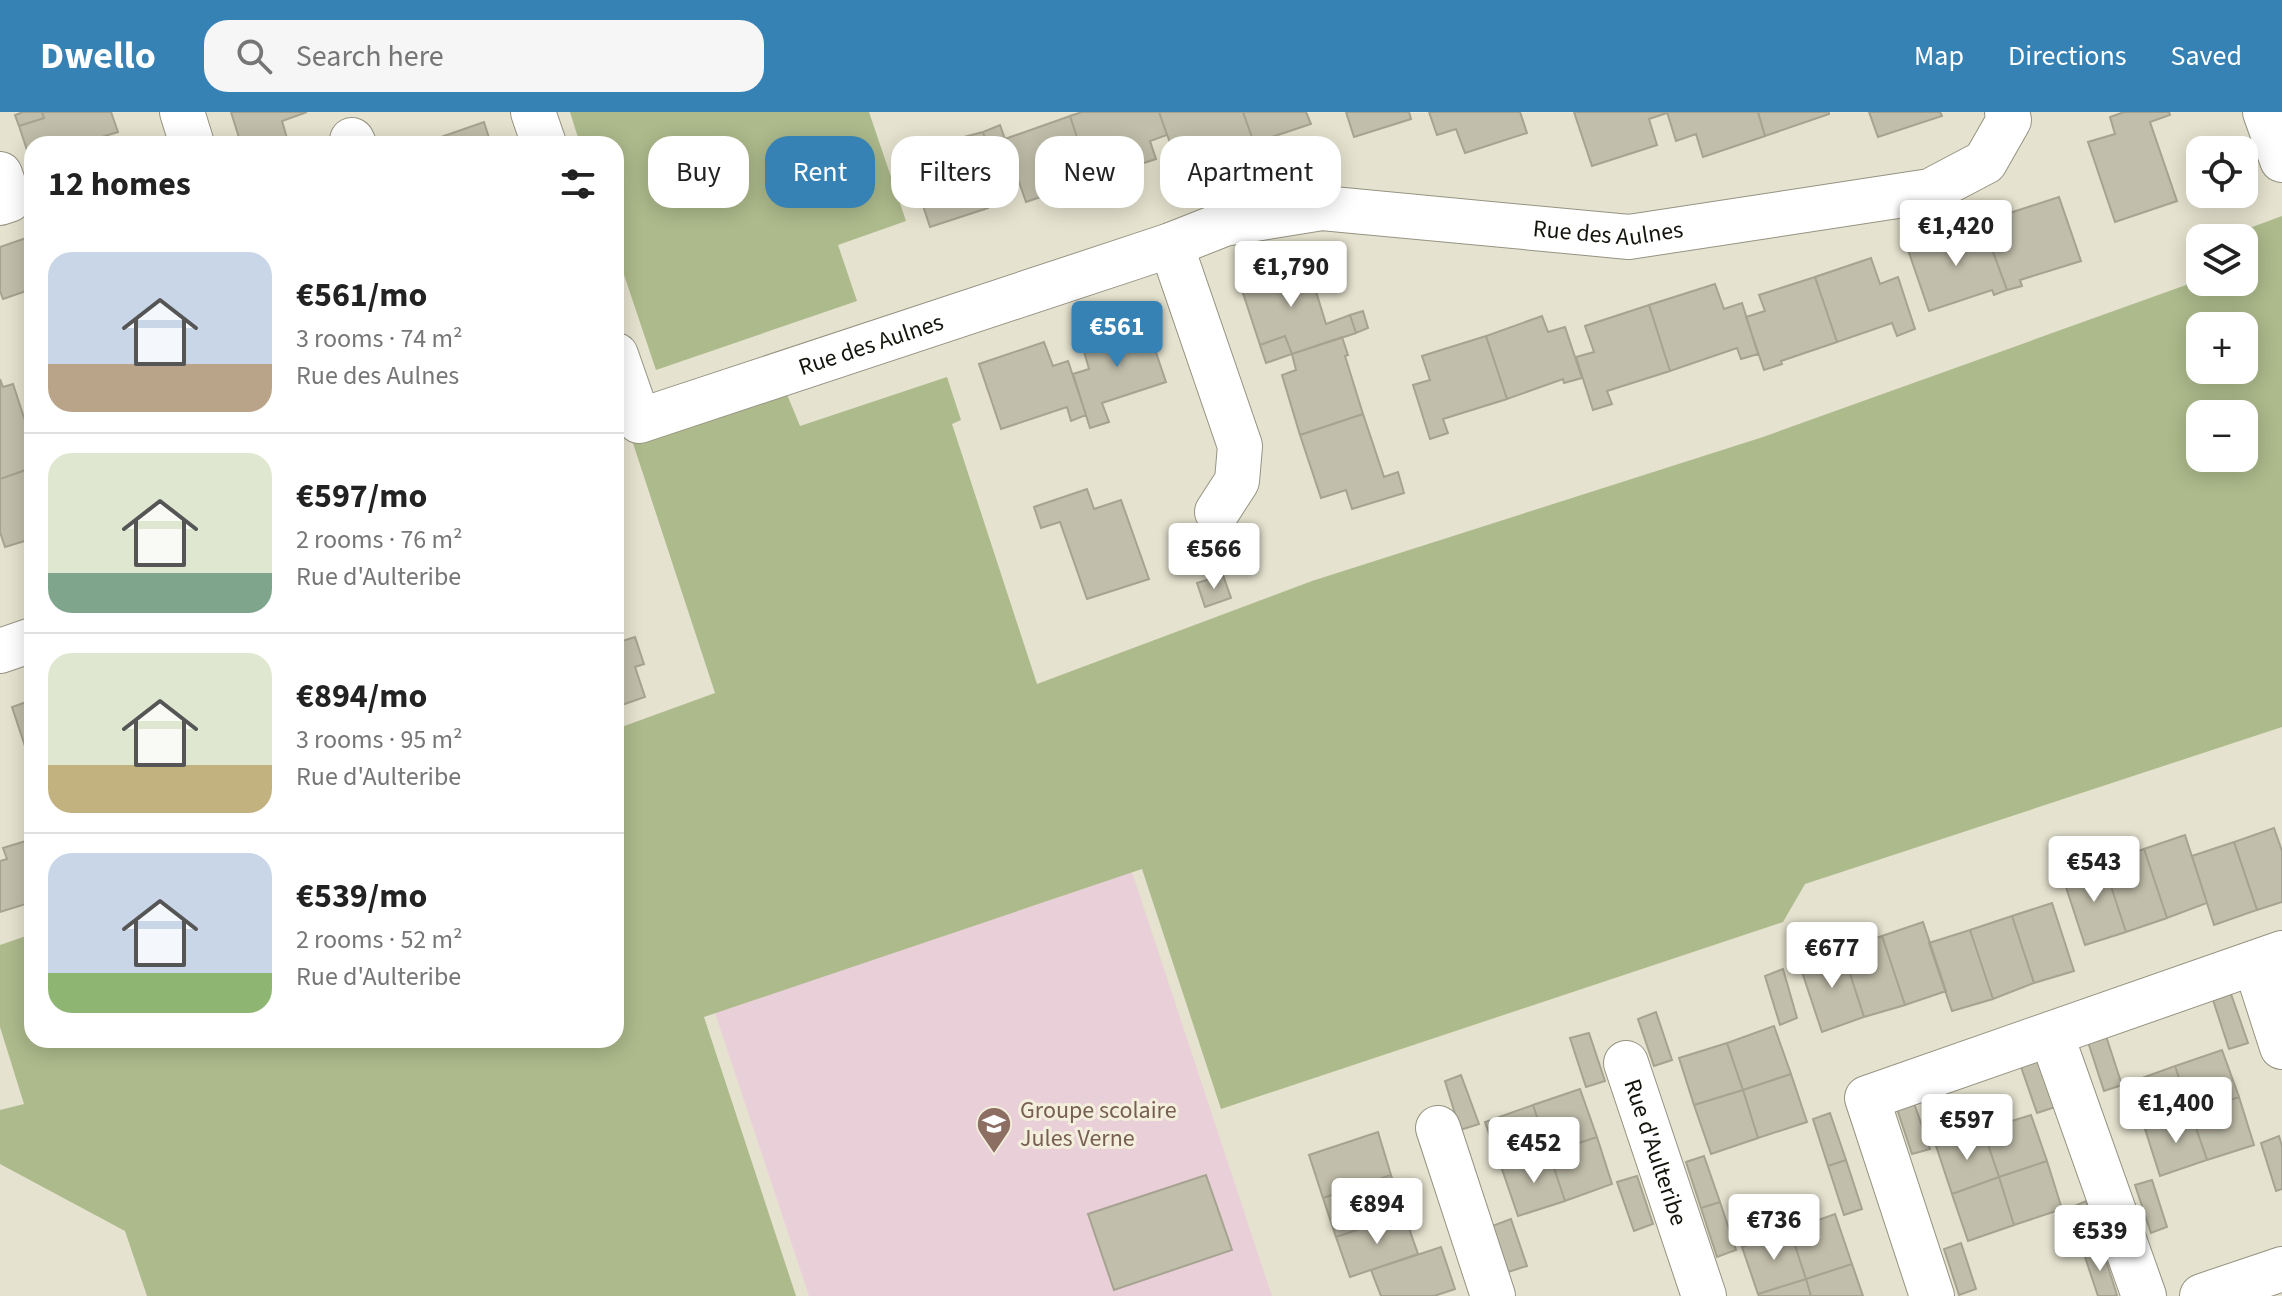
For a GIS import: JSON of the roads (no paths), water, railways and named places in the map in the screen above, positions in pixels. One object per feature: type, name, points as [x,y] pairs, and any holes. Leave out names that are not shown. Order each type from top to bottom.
[{"type":"street","points":[[182,112],[190,136]]},
{"type":"street","points":[[533,112],[541,136]]},
{"type":"street","name":"Rue des Aulnes","points":[[624,378],[639,421],[1171,245],[1224,224],[1322,208],[1629,237],[1930,191],[1985,162],[2009,120],[2007,112]]},
{"type":"street","points":[[2265,112],[2282,160]]},
{"type":"street","points":[[0,174],[9,200],[0,203]]},
{"type":"street","points":[[1171,245],[1240,446],[1237,481],[1217,512]]},
{"type":"street","points":[[0,651],[24,643]]},
{"type":"street","points":[[1932,1296],[1867,1098],[2269,958],[2282,1047]]},
{"type":"street","points":[[2051,1034],[2144,1296]]},
{"type":"street","name":"Rue d'Aulteribe","points":[[1626,1063],[1694,1293]]},
{"type":"street","points":[[1438,1128],[1493,1296]]},
{"type":"street","points":[[2202,1296],[2282,1269]]},
{"type":"place","name":"Groupe scolaire Jules Verne","points":[[994,1155]]}]
